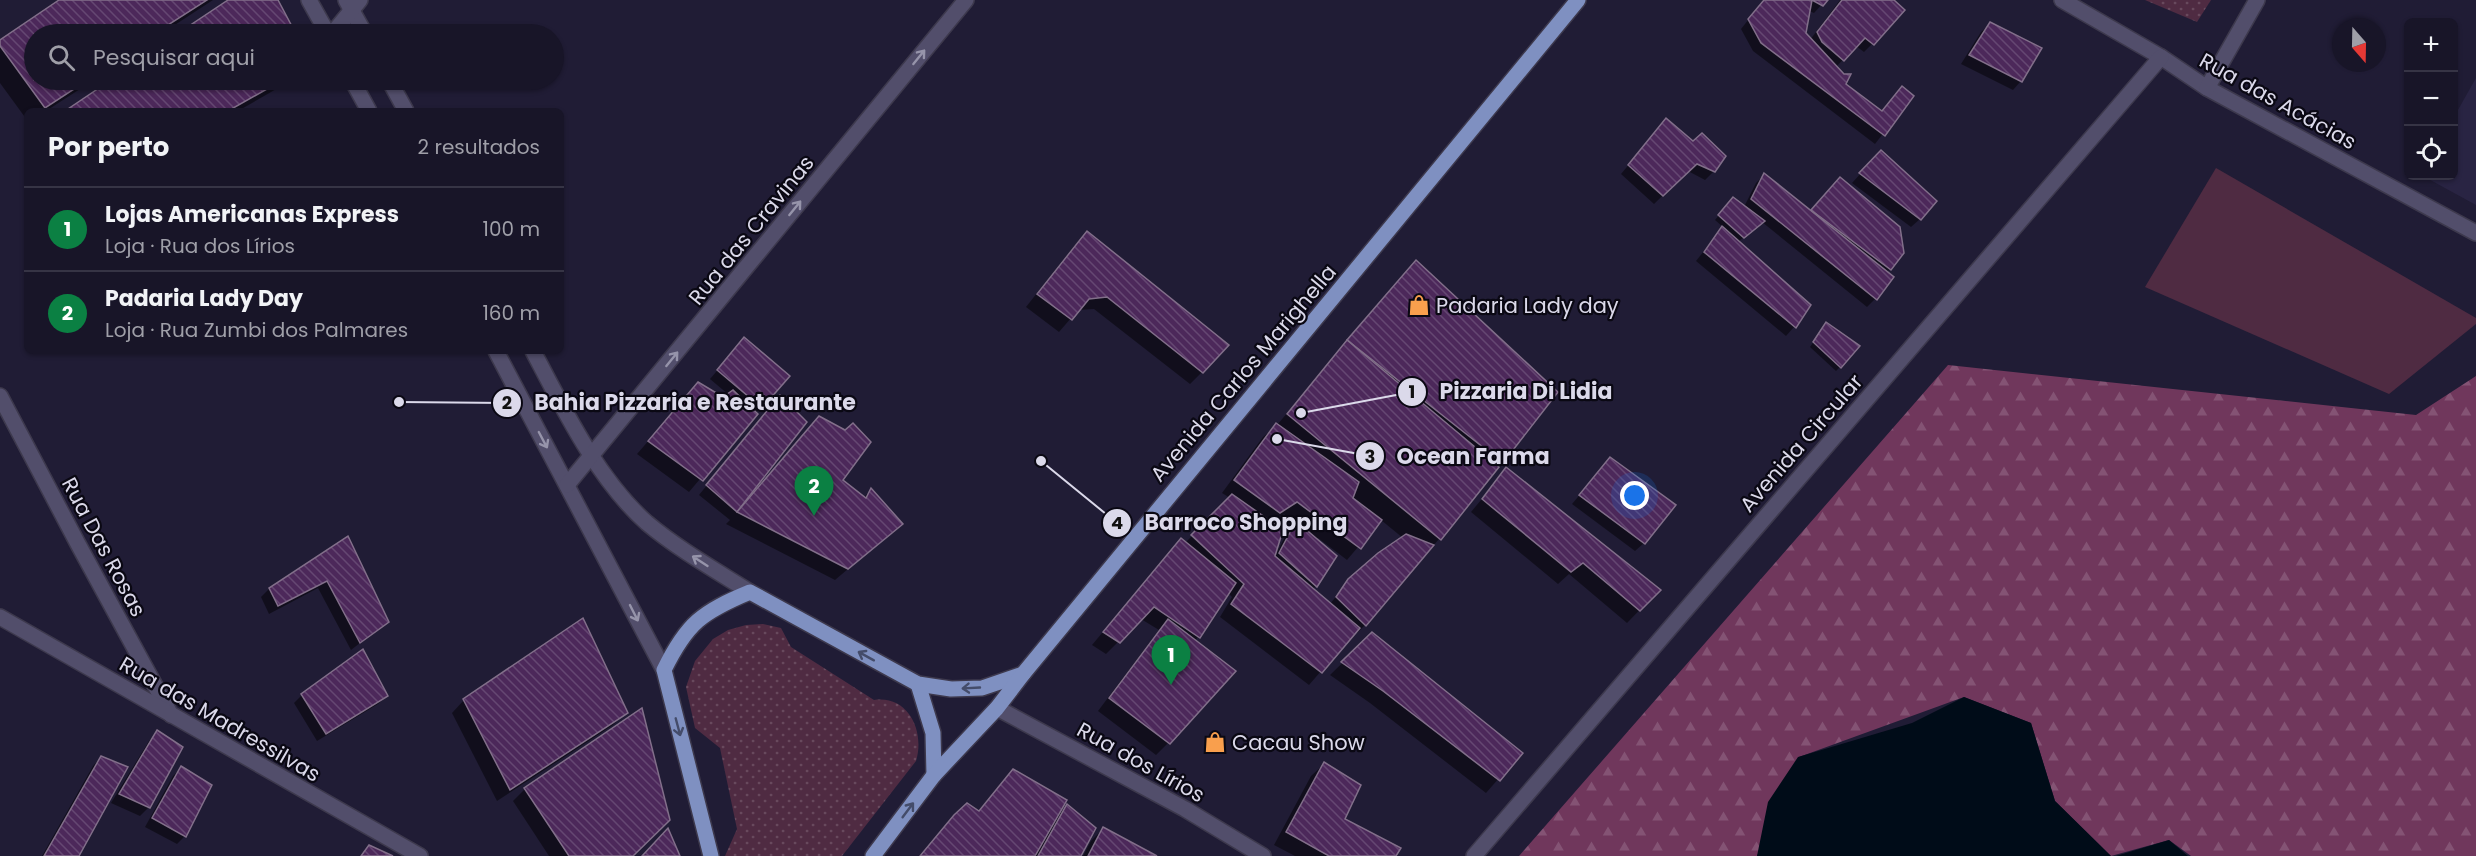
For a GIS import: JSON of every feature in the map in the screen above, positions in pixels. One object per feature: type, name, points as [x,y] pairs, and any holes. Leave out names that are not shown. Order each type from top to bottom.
[{"type":"main road","name":"Avenida Carlos Marighella","points":[[873,856],[934,775],[997,708],[1578,0]]},
{"type":"main road","points":[[711,856],[664,670],[676,644],[694,621],[716,606],[750,592],[918,684],[951,689],[982,688],[1023,674]]},
{"type":"main road","points":[[918,684],[933,733],[934,775]]},
{"type":"street","points":[[309,0],[324,24]]},
{"type":"street","name":"Rua das Cravinas","points":[[567,485],[966,0]]},
{"type":"street","name":"Rua das Acácias","points":[[2062,0],[2161,57],[2207,88],[2476,233]]},
{"type":"street","points":[[2207,88],[2257,0]]},
{"type":"street","points":[[337,24],[353,3]]},
{"type":"street","points":[[353,3],[361,24]]},
{"type":"street","name":"Avenida Circular","points":[[1474,856],[2161,57]]},
{"type":"street","points":[[357,90],[367,108]]},
{"type":"street","points":[[394,90],[404,108]]},
{"type":"street","points":[[498,354],[664,670]]},
{"type":"street","points":[[535,354],[592,457],[646,522],[750,592]]},
{"type":"street","name":"Rua Das Rosas","points":[[0,396],[172,717]]},
{"type":"street","name":"Rua das Madressilvas","points":[[0,616],[172,717],[420,856]]},
{"type":"street","name":"Rua dos Lírios","points":[[997,708],[1185,809],[1263,856]]},
{"type":"shaded area","points":[[2145,0],[2211,0],[2197,22]]},
{"type":"shaded area","points":[[2476,78],[2476,205],[2430,180],[2458,180],[2458,110]]},
{"type":"shaded area","points":[[2216,168],[2476,318],[2476,324],[2389,394],[2145,287]]},
{"type":"shaded area","points":[[763,624],[781,628],[791,647],[874,700],[897,703],[912,718],[916,728],[918,750],[916,761],[842,856],[725,856],[737,829],[720,748],[695,728],[686,687],[695,661],[713,639],[728,630],[746,625]]},
{"type":"shaded area","points":[[1964,697],[2031,723],[2055,801],[2111,856],[1757,856],[1768,802],[1798,757],[1912,723]]},
{"type":"shaded area","points":[[2169,840],[2188,856],[2116,856]]},
{"type":"green space","points":[[1948,365],[2416,415],[2476,376],[2476,856],[2191,856],[2169,840],[2111,856],[2055,801],[2031,723],[1964,697],[1799,757],[1757,856],[1519,856]]},
{"type":"building","points":[[59,0],[207,0],[170,24],[24,24],[24,79],[0,46],[0,40]]},
{"type":"building","points":[[228,0],[278,0],[291,24],[192,24]]},
{"type":"building","points":[[1764,0],[1812,0],[1806,33],[1844,74],[1851,74],[1846,84],[1882,111],[1902,86],[1914,96],[1885,136],[1761,43],[1748,19]]},
{"type":"building","points":[[1812,0],[1828,0],[1823,6]]},
{"type":"building","points":[[1842,0],[1894,0],[1905,10],[1874,45],[1865,38],[1844,61],[1822,42],[1817,32]]},
{"type":"building","points":[[1990,22],[2042,48],[2022,82],[1969,55]]},
{"type":"building","points":[[32,90],[73,90],[45,108]]},
{"type":"building","points":[[96,90],[265,90],[233,108],[69,108]]},
{"type":"building","points":[[1666,118],[1693,141],[1702,133],[1726,156],[1715,172],[1697,164],[1663,196],[1628,165]]},
{"type":"building","points":[[1881,150],[1937,201],[1921,220],[1859,173]]},
{"type":"building","points":[[1764,173],[1894,277],[1877,300],[1751,199]]},
{"type":"building","points":[[1840,177],[1900,227],[1904,253],[1891,270],[1811,210]]},
{"type":"building","points":[[1733,197],[1765,221],[1744,238],[1718,215]]},
{"type":"building","points":[[1722,226],[1811,305],[1796,328],[1704,252]]},
{"type":"building","points":[[1087,231],[1229,345],[1203,373],[1107,297],[1089,299],[1072,320],[1037,294]]},
{"type":"building","points":[[1416,260],[1558,392],[1503,463],[1347,340]]},
{"type":"building","points":[[1826,322],[1860,346],[1841,368],[1813,342]]},
{"type":"building","points":[[744,337],[790,376],[762,408],[717,370]]},
{"type":"building","points":[[1347,340],[1499,467],[1441,540],[1287,414]]},
{"type":"building","points":[[698,382],[723,397],[733,390],[758,414],[703,481],[648,441]]},
{"type":"building","points":[[780,395],[807,422],[737,512],[706,485]]},
{"type":"building","points":[[819,416],[845,430],[853,423],[871,442],[843,480],[866,498],[871,488],[903,524],[848,569],[737,512]]},
{"type":"building","points":[[1276,423],[1359,482],[1353,498],[1382,520],[1361,549],[1297,502],[1280,513],[1234,480]]},
{"type":"building","points":[[1610,457],[1676,505],[1645,544],[1579,495]]},
{"type":"building","points":[[1506,467],[1661,590],[1640,611],[1583,563],[1571,572],[1482,499]]},
{"type":"building","points":[[1232,494],[1283,530],[1275,556],[1360,628],[1322,673],[1231,604],[1244,584],[1191,535]]},
{"type":"building","points":[[1296,521],[1337,556],[1317,587],[1279,553]]},
{"type":"building","points":[[1406,534],[1434,545],[1366,626],[1336,597],[1348,579],[1378,553]]},
{"type":"building","points":[[348,536],[389,622],[360,643],[327,581],[278,606],[269,588]]},
{"type":"building","points":[[1181,538],[1236,583],[1200,638],[1154,607],[1120,643],[1103,632]]},
{"type":"building","points":[[583,618],[628,713],[510,790],[463,699]]},
{"type":"building","points":[[1168,619],[1236,671],[1170,744],[1109,698]]},
{"type":"building","points":[[1372,632],[1523,753],[1500,781],[1383,691],[1341,662]]},
{"type":"building","points":[[363,649],[388,696],[326,734],[301,694]]},
{"type":"building","points":[[642,708],[670,820],[633,856],[569,856],[524,788]]},
{"type":"building","points":[[157,730],[183,747],[150,808],[119,794]]},
{"type":"building","points":[[101,756],[128,767],[79,856],[44,856]]},
{"type":"building","points":[[1324,762],[1361,785],[1345,819],[1401,848],[1396,856],[1329,856],[1286,832]]},
{"type":"building","points":[[181,766],[212,785],[186,837],[152,818]]},
{"type":"building","points":[[1013,769],[1067,800],[1035,856],[920,856],[967,803],[979,811]]},
{"type":"building","points":[[1067,804],[1096,828],[1081,856],[1038,856]]},
{"type":"building","points":[[1103,827],[1157,856],[1088,856]]},
{"type":"building","points":[[668,828],[680,856],[642,856]]},
{"type":"building","points":[[369,845],[393,856],[361,856]]},
{"type":"place","name":"Padaria Lady day","points":[[1419,305]]},
{"type":"place","name":"Bahia Pizzaria e Restaurante","points":[[399,402]]},
{"type":"place","name":"Pizzaria Di Lidia","points":[[1301,413]]},
{"type":"place","name":"Ocean Farma","points":[[1277,439]]},
{"type":"place","name":"Barroco Shopping","points":[[1041,461]]},
{"type":"place","name":"Padaria Lady Day","points":[[814,516]]},
{"type":"place","name":"Lojas Americanas Express","points":[[1171,685]]},
{"type":"place","name":"Cacau Show","points":[[1215,742]]}]
